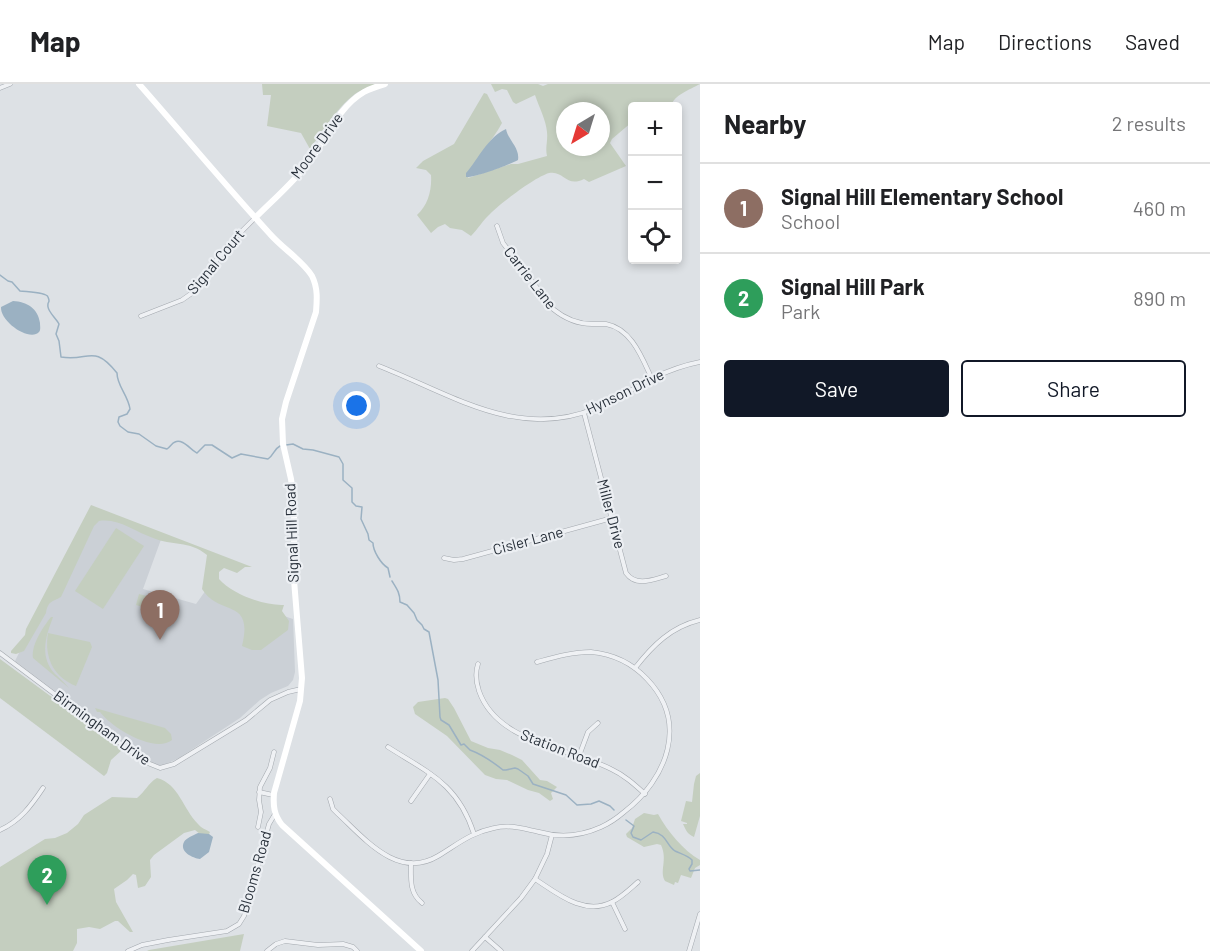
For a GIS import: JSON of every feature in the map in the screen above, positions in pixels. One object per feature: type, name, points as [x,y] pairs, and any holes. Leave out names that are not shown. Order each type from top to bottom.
[{"type":"main road","name":"Signal Hill Road","points":[[139,84],[255,218],[306,268],[314,280],[317,293],[316,312],[283,410],[281,427],[294,501],[294,580],[302,689],[274,795],[275,814]]},
{"type":"main road","name":"Moore Drive","points":[[255,218],[305,167],[351,102],[363,92],[386,84]]},
{"type":"main road","points":[[275,814],[282,825],[422,951]]},
{"type":"street","points":[[0,88],[10,84]]},
{"type":"street","name":"Signal Court","points":[[141,316],[182,300],[192,293],[228,245],[255,218]]},
{"type":"street","name":"Carrie Lane","points":[[497,226],[503,243],[553,309],[573,321],[605,324],[621,331],[631,339],[640,352],[652,379]]},
{"type":"street","name":"Hynson Drive","points":[[379,366],[476,407],[509,417],[551,420],[584,413],[669,371],[700,362]]},
{"type":"street","name":"Miller Drive","points":[[584,413],[628,576],[641,582],[666,576]]},
{"type":"street","name":"Cisler Lane","points":[[444,558],[463,559],[612,518]]},
{"type":"street","points":[[635,668],[663,637],[679,627],[700,620]]},
{"type":"street","points":[[330,799],[333,809],[378,850],[391,858],[411,863],[429,860],[474,834],[503,826],[552,835],[576,835],[611,822],[645,794],[665,759],[669,732],[660,698],[650,682],[635,668],[617,658],[592,652],[567,654],[537,662]]},
{"type":"street","name":"Birmingham Drive","points":[[0,653],[145,762],[160,768],[174,764],[231,730],[270,700],[302,689]]},
{"type":"street","name":"Station Road","points":[[478,664],[476,674],[480,693],[498,721],[523,736],[603,765],[618,773],[645,794]]},
{"type":"street","points":[[579,756],[588,732],[598,723]]},
{"type":"street","points":[[388,747],[444,784],[457,797],[466,812],[474,834]]},
{"type":"street","points":[[258,826],[261,812],[259,792],[270,768],[274,752]]},
{"type":"street","points":[[411,801],[430,774]]},
{"type":"street","points":[[0,830],[25,814],[43,788]]},
{"type":"street","points":[[259,792],[274,795]]},
{"type":"street","name":"Blooms Road","points":[[128,951],[142,945],[227,931],[239,924],[244,916],[269,824],[275,814]]},
{"type":"street","points":[[472,951],[536,879],[552,835]]},
{"type":"street","points":[[411,863],[412,890],[422,903]]},
{"type":"street","points":[[536,879],[570,901],[598,906],[612,902],[638,882]]},
{"type":"street","points":[[612,902],[625,929]]},
{"type":"street","points":[[689,951],[700,914]]},
{"type":"street","points":[[485,937],[501,951]]},
{"type":"street","points":[[267,951],[285,941],[318,945],[343,944],[357,951]]},
{"type":"shaded area","points":[[91,508],[163,534],[143,589],[196,604],[206,590],[293,619],[295,672],[288,686],[260,700],[240,718],[179,758],[164,765],[151,763],[15,661]]},
{"type":"green space","points":[[262,84],[376,84],[351,97],[332,118],[310,149],[301,133],[267,126],[271,95],[263,95]]},
{"type":"green space","points":[[491,84],[538,84],[543,86],[548,84],[700,84],[673,102],[628,102],[628,125],[610,143],[626,166],[589,182],[584,179],[569,180],[554,173],[543,175],[487,216],[471,236],[445,224],[431,233],[417,215],[424,207],[428,197],[431,175],[426,170],[416,168],[423,161],[454,144],[484,93],[487,94],[502,123],[475,163],[468,178],[511,164],[547,156],[546,127],[535,95],[516,104],[507,90],[502,89],[495,92]]},
{"type":"green space","points":[[91,505],[252,567],[245,567],[237,573],[224,568],[219,572],[219,579],[232,590],[249,598],[284,605],[282,611],[289,621],[288,630],[261,650],[252,650],[242,646],[243,620],[239,614],[217,603],[202,589],[207,555],[194,547],[160,540],[120,523],[99,521],[94,526],[61,597],[49,604],[24,651],[11,653],[25,635],[26,629]]},
{"type":"green space","points":[[116,528],[144,546],[103,609],[75,591]]},
{"type":"green space","points":[[139,594],[170,602],[167,614],[136,605]]},
{"type":"green space","points":[[53,617],[45,648],[47,661],[50,668],[69,688],[33,658],[36,642]]},
{"type":"green space","points":[[48,633],[90,642],[92,647],[76,686],[61,677],[52,665],[47,650]]},
{"type":"green space","points":[[0,659],[122,750],[111,760],[104,776],[0,698]]},
{"type":"green space","points":[[445,698],[454,708],[471,741],[522,760],[540,780],[557,787],[551,793],[553,799],[550,801],[539,793],[507,780],[485,775],[447,736],[415,714],[413,707],[418,702]]},
{"type":"green space","points":[[95,708],[165,728],[171,734],[172,740],[155,744],[133,737],[113,725]]},
{"type":"green space","points":[[700,773],[700,816],[694,837],[688,833],[683,824],[687,823],[681,821],[686,801],[692,802],[696,776]]},
{"type":"green space","points":[[157,778],[176,791],[200,827],[210,832],[200,834],[195,830],[184,833],[154,855],[150,860],[151,877],[145,886],[138,888],[136,875],[133,874],[114,889],[116,902],[133,932],[115,921],[100,929],[89,927],[77,929],[77,943],[73,951],[0,951],[0,867],[45,839],[67,833],[78,824],[84,815],[112,797],[137,798]]},
{"type":"green space","points":[[644,813],[658,814],[676,840],[700,860],[700,865],[695,868],[691,878],[681,875],[678,883],[675,882],[674,885],[665,881],[661,845],[644,847],[627,837],[626,834],[632,828],[635,819]]},
{"type":"green space","points":[[244,934],[240,951],[147,951],[149,950]]},
{"type":"water","points":[[506,129],[517,152],[518,160],[500,168],[466,177],[466,173],[488,143]]},
{"type":"water","points":[[13,301],[27,304],[37,313],[40,323],[39,332],[29,334],[23,332],[5,319],[1,307]]},
{"type":"water","points":[[198,833],[209,834],[213,837],[209,852],[200,859],[183,849],[186,839]]},
{"type":"waterway","points":[[0,275],[12,282],[20,291],[47,295],[49,309],[59,324],[56,334],[61,357],[96,356],[109,364],[117,373],[130,409],[127,414],[119,417],[118,422],[128,432],[139,434],[156,446],[167,449],[178,441],[197,453],[205,445],[212,445],[232,458],[241,454],[268,459],[280,446]]},
{"type":"waterway","points":[[286,445],[293,444],[303,449],[339,457],[343,464],[343,480],[352,488],[352,502],[362,507],[361,519],[369,540],[373,543],[380,560],[388,568],[390,577]]},
{"type":"waterway","points":[[392,581],[399,594],[400,602],[407,605],[424,629],[429,632],[438,680],[440,717],[449,725],[461,745],[464,744],[503,770],[518,769],[528,776],[533,784],[566,795],[577,805],[599,801],[614,810]]},
{"type":"waterway","points":[[626,820],[634,826],[631,833],[633,837],[641,840],[653,832],[658,833],[675,851],[692,860],[690,871],[700,870]]},
{"type":"place","name":"Signal Hill Elementary School","points":[[160,640]]},
{"type":"place","name":"Signal Hill Park","points":[[47,905]]}]
